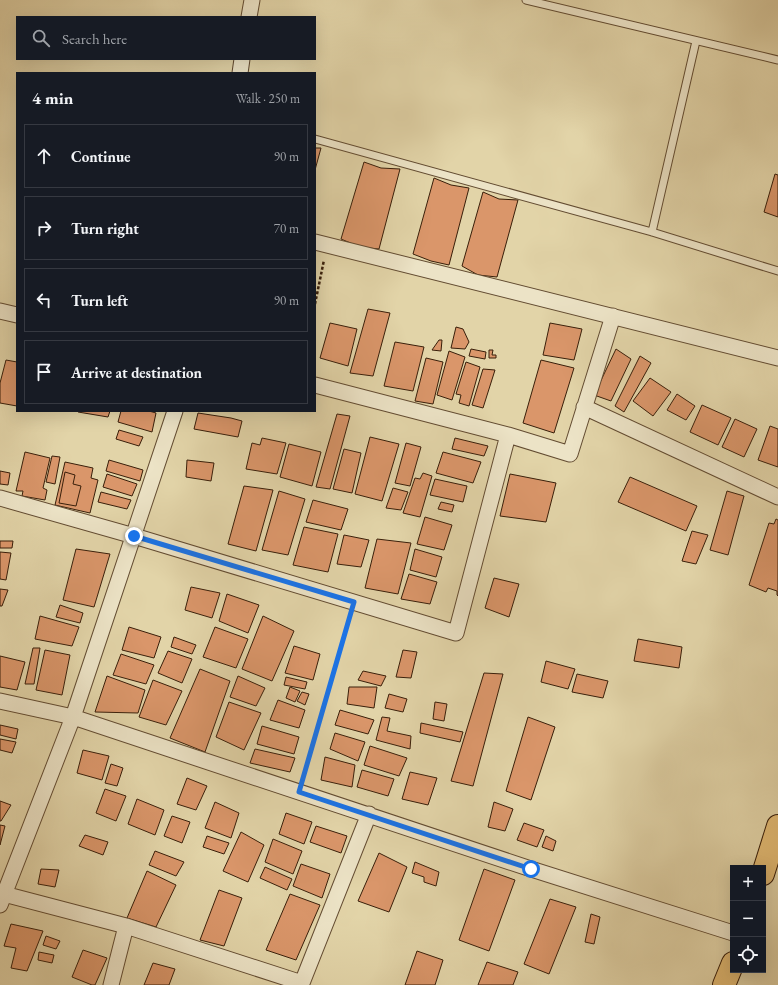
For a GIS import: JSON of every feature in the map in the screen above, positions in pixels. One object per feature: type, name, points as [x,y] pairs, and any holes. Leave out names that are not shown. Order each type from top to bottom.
[{"type":"main road","points":[[766,865],[777,833]]},
{"type":"main road","points":[[724,985],[730,970]]},
{"type":"street","points":[[249,16],[252,0]]},
{"type":"street","points":[[240,72],[242,60]]},
{"type":"street","points":[[321,243],[778,358]]},
{"type":"street","points":[[0,311],[16,315]]},
{"type":"street","points":[[316,385],[508,435],[570,454],[613,316]]},
{"type":"street","points":[[584,407],[778,497]]},
{"type":"street","points":[[175,412],[73,718],[1,897],[126,926],[304,984],[369,814]]},
{"type":"street","points":[[0,498],[134,536],[456,633],[508,435]]},
{"type":"street","points":[[0,701],[73,718],[730,932]]},
{"type":"street","points":[[111,985],[126,926]]},
{"type":"lane","points":[[526,0],[778,60]]},
{"type":"lane","points":[[652,232],[696,40]]},
{"type":"lane","points":[[316,140],[652,232],[778,271]]},
{"type":"path","points":[[316,294],[321,243]]},
{"type":"path","points":[[299,792],[354,602]]},
{"type":"building","points":[[316,148],[321,148],[316,166]]},
{"type":"building","points":[[364,162],[381,168],[400,169],[379,249],[360,247],[341,239]]},
{"type":"building","points":[[775,174],[778,175],[778,217],[764,212]]},
{"type":"building","points":[[434,178],[451,185],[469,188],[449,265],[431,261],[413,254]]},
{"type":"building","points":[[483,192],[499,199],[518,200],[497,277],[478,275],[462,266]]},
{"type":"building","points":[[368,309],[390,313],[373,376],[350,373]]},
{"type":"building","points":[[330,323],[357,329],[348,366],[320,358]]},
{"type":"building","points":[[550,323],[582,329],[574,360],[543,355]]},
{"type":"building","points":[[456,327],[463,329],[469,342],[465,349],[451,348]]},
{"type":"building","points":[[439,340],[442,340],[441,351],[432,350]]},
{"type":"building","points":[[395,342],[424,347],[413,391],[384,386]]},
{"type":"building","points":[[471,349],[486,352],[485,359],[469,356]]},
{"type":"building","points":[[616,349],[631,359],[611,401],[594,395]]},
{"type":"building","points":[[489,350],[493,350],[492,355],[496,355],[496,358],[489,358]]},
{"type":"building","points":[[449,351],[465,357],[452,400],[437,395]]},
{"type":"building","points":[[640,356],[651,363],[624,412],[615,406]]},
{"type":"building","points":[[426,358],[443,362],[433,404],[415,401]]},
{"type":"building","points":[[6,360],[16,362],[16,406],[0,403],[0,383]]},
{"type":"building","points":[[541,360],[574,368],[554,433],[523,423]]},
{"type":"building","points":[[466,362],[480,367],[469,406],[459,403],[461,395],[456,394]]},
{"type":"building","points":[[483,369],[495,370],[483,408],[472,405]]},
{"type":"building","points":[[650,378],[671,392],[653,416],[633,401]]},
{"type":"building","points":[[677,394],[695,406],[686,420],[667,410]]},
{"type":"building","points":[[702,405],[731,418],[718,445],[690,432]]},
{"type":"building","points":[[78,412],[110,412],[108,417]]},
{"type":"building","points":[[121,412],[156,413],[152,432],[118,422]]},
{"type":"building","points":[[198,413],[242,421],[238,437],[194,429]]},
{"type":"building","points":[[337,414],[350,416],[330,489],[316,487]]},
{"type":"building","points":[[735,419],[757,429],[744,457],[722,447]]},
{"type":"building","points":[[770,426],[778,429],[778,467],[758,460]]},
{"type":"building","points":[[119,430],[143,437],[139,446],[116,439]]},
{"type":"building","points":[[370,437],[399,444],[382,501],[355,494]]},
{"type":"building","points":[[262,438],[286,443],[277,474],[246,469],[252,443],[260,445]]},
{"type":"building","points":[[455,438],[488,446],[484,456],[452,449]]},
{"type":"building","points":[[406,443],[421,447],[410,486],[395,483]]},
{"type":"building","points":[[289,444],[321,452],[312,486],[280,477]]},
{"type":"building","points":[[344,449],[361,453],[352,493],[333,489]]},
{"type":"building","points":[[25,452],[50,458],[43,488],[47,490],[45,500],[22,496],[23,491],[16,491]]},
{"type":"building","points":[[443,452],[481,462],[473,483],[436,473]]},
{"type":"building","points":[[52,456],[60,457],[55,484],[46,482]]},
{"type":"building","points":[[109,460],[143,470],[140,481],[106,471]]},
{"type":"building","points":[[187,460],[214,463],[211,481],[186,477]]},
{"type":"building","points":[[65,462],[93,468],[91,478],[98,480],[90,513],[55,505]]},
{"type":"building","points":[[0,471],[10,473],[8,485],[0,484]]},
{"type":"building","points":[[65,472],[75,475],[73,484],[81,486],[76,506],[59,503]]},
{"type":"building","points":[[423,473],[432,476],[420,517],[403,513],[415,478],[420,479]]},
{"type":"building","points":[[107,474],[137,484],[132,496],[103,487]]},
{"type":"building","points":[[510,474],[556,483],[546,522],[500,516]]},
{"type":"building","points":[[630,477],[697,506],[686,531],[618,502]]},
{"type":"building","points":[[435,479],[467,486],[463,502],[430,495]]},
{"type":"building","points":[[244,486],[273,490],[256,551],[228,544]]},
{"type":"building","points":[[393,488],[408,492],[401,510],[386,508]]},
{"type":"building","points":[[279,491],[305,499],[288,555],[262,550]]},
{"type":"building","points":[[727,491],[744,496],[728,555],[710,550]]},
{"type":"building","points":[[101,492],[131,500],[127,509],[98,502]]},
{"type":"building","points":[[313,500],[348,509],[341,530],[306,522]]},
{"type":"building","points":[[441,502],[454,505],[452,512],[438,509]]},
{"type":"building","points":[[425,517],[452,525],[444,550],[417,544]]},
{"type":"building","points":[[776,519],[778,520],[778,596],[777,591],[768,588],[766,592],[749,585],[769,523],[774,524]]},
{"type":"building","points":[[304,527],[338,534],[328,572],[293,565]]},
{"type":"building","points":[[692,531],[708,535],[696,564],[682,561]]},
{"type":"building","points":[[344,535],[369,540],[361,567],[337,564]]},
{"type":"building","points":[[377,539],[411,543],[398,594],[365,588]]},
{"type":"building","points":[[0,541],[13,541],[12,548],[0,548]]},
{"type":"building","points":[[76,549],[110,554],[94,607],[63,600]]},
{"type":"building","points":[[415,549],[442,557],[436,577],[410,570]]},
{"type":"building","points":[[0,552],[11,553],[6,580],[0,579]]},
{"type":"building","points":[[409,574],[437,582],[430,604],[401,599]]},
{"type":"building","points":[[494,578],[519,584],[509,617],[485,608]]},
{"type":"building","points":[[191,587],[220,593],[212,618],[185,610]]},
{"type":"building","points":[[0,589],[8,590],[2,606],[0,606]]},
{"type":"building","points":[[227,594],[259,605],[248,633],[219,621]]},
{"type":"building","points":[[60,605],[83,613],[80,623],[56,617]]},
{"type":"building","points":[[40,616],[79,627],[72,646],[35,639]]},
{"type":"building","points":[[263,616],[294,631],[272,681],[242,669]]},
{"type":"building","points":[[129,627],[161,637],[154,658],[122,650]]},
{"type":"building","points":[[215,627],[248,639],[236,668],[203,657]]},
{"type":"building","points":[[174,637],[196,645],[192,654],[171,647]]},
{"type":"building","points":[[638,639],[682,647],[679,668],[634,661]]},
{"type":"building","points":[[294,646],[320,654],[313,680],[285,673]]},
{"type":"building","points":[[33,648],[40,648],[34,684],[25,684]]},
{"type":"building","points":[[45,650],[70,655],[62,695],[36,690]]},
{"type":"building","points":[[403,650],[417,652],[411,678],[396,677]]},
{"type":"building","points":[[168,651],[192,659],[182,683],[158,673]]},
{"type":"building","points":[[121,654],[154,665],[146,684],[113,675]]},
{"type":"building","points":[[0,656],[25,662],[17,690],[0,687]]},
{"type":"building","points":[[546,661],[575,669],[568,689],[541,682]]},
{"type":"building","points":[[200,669],[230,681],[205,752],[170,738]]},
{"type":"building","points":[[363,671],[386,676],[381,686],[358,680]]},
{"type":"building","points":[[484,673],[503,674],[473,786],[451,781]]},
{"type":"building","points":[[577,674],[608,681],[603,698],[572,692]]},
{"type":"building","points":[[107,676],[145,690],[138,713],[95,712]]},
{"type":"building","points":[[238,676],[265,688],[256,706],[230,697]]},
{"type":"building","points":[[286,677],[307,682],[305,689],[284,685]]},
{"type":"building","points":[[153,680],[182,691],[166,725],[139,717]]},
{"type":"building","points":[[290,687],[300,691],[295,702],[286,698]]},
{"type":"building","points":[[349,687],[377,687],[374,708],[347,704]]},
{"type":"building","points":[[302,692],[309,694],[305,705],[297,701]]},
{"type":"building","points":[[389,694],[407,699],[403,712],[385,708]]},
{"type":"building","points":[[278,700],[305,710],[299,728],[270,720]]},
{"type":"building","points":[[229,702],[261,713],[244,750],[216,737]]},
{"type":"building","points":[[435,702],[447,704],[444,721],[433,719]]},
{"type":"building","points":[[340,710],[374,720],[368,734],[335,725]]},
{"type":"building","points":[[382,717],[390,718],[387,731],[411,736],[410,749],[376,740]]},
{"type":"building","points":[[528,717],[555,727],[531,800],[506,791]]},
{"type":"building","points":[[421,723],[463,732],[460,742],[420,733]]},
{"type":"building","points":[[0,725],[18,729],[16,739],[0,735]]},
{"type":"building","points":[[262,726],[299,737],[294,754],[257,744]]},
{"type":"building","points":[[335,733],[365,742],[358,761],[330,749]]},
{"type":"building","points":[[0,739],[16,742],[12,753],[0,750]]},
{"type":"building","points":[[370,746],[407,758],[399,776],[364,765]]},
{"type":"building","points":[[255,749],[295,758],[290,772],[250,763]]},
{"type":"building","points":[[83,750],[109,756],[102,780],[77,773]]},
{"type":"building","points":[[325,757],[355,765],[352,787],[321,780]]},
{"type":"building","points":[[111,764],[123,768],[117,786],[105,783]]},
{"type":"building","points":[[362,770],[394,779],[388,796],[357,787]]},
{"type":"building","points":[[410,772],[437,778],[428,805],[402,799]]},
{"type":"building","points":[[187,778],[207,786],[196,810],[177,804]]},
{"type":"building","points":[[105,789],[126,796],[116,821],[96,813]]},
{"type":"building","points":[[137,799],[164,810],[155,835],[128,824]]},
{"type":"building","points":[[0,801],[11,805],[1,821],[0,821]]},
{"type":"building","points":[[215,802],[239,813],[231,838],[205,828]]},
{"type":"building","points":[[494,802],[513,809],[505,831],[488,827]]},
{"type":"building","points":[[286,813],[312,822],[304,844],[279,834]]},
{"type":"building","points":[[172,816],[190,822],[182,843],[164,836]]},
{"type":"building","points":[[524,823],[544,830],[537,847],[517,840]]},
{"type":"building","points":[[0,825],[5,826],[0,845]]},
{"type":"building","points":[[316,826],[347,836],[341,853],[310,842]]},
{"type":"building","points":[[241,832],[264,845],[248,882],[223,871]]},
{"type":"building","points":[[85,835],[108,842],[103,855],[79,846]]},
{"type":"building","points":[[207,836],[229,843],[224,854],[203,847]]},
{"type":"building","points":[[546,836],[556,841],[553,851],[542,847]]},
{"type":"building","points":[[273,839],[302,851],[293,874],[265,862]]},
{"type":"building","points":[[155,851],[184,862],[176,876],[149,865]]},
{"type":"building","points":[[379,853],[407,867],[389,912],[358,901]]},
{"type":"building","points":[[415,862],[439,872],[436,886],[424,882],[424,877],[412,873]]},
{"type":"building","points":[[301,864],[330,874],[322,898],[293,886]]},
{"type":"building","points":[[265,867],[292,879],[287,890],[260,878]]},
{"type":"building","points":[[41,869],[59,870],[55,887],[38,884]]},
{"type":"building","points":[[484,869],[515,880],[489,951],[459,940]]},
{"type":"building","points":[[147,871],[176,885],[156,927],[127,918]]},
{"type":"building","points":[[219,890],[242,898],[224,946],[200,940]]},
{"type":"building","points":[[290,894],[320,905],[296,960],[266,950]]},
{"type":"building","points":[[550,899],[576,907],[549,974],[524,964]]},
{"type":"building","points":[[591,914],[600,917],[594,944],[585,942]]},
{"type":"building","points":[[11,924],[43,931],[27,971],[11,968],[16,948],[4,946]]},
{"type":"building","points":[[46,936],[60,941],[56,949],[43,945]]},
{"type":"building","points":[[83,950],[107,958],[95,985],[72,977]]},
{"type":"building","points":[[417,951],[443,960],[435,985],[405,985]]},
{"type":"building","points":[[39,952],[54,955],[52,963],[38,960]]},
{"type":"building","points":[[487,962],[518,972],[513,985],[478,985]]},
{"type":"building","points":[[153,963],[175,969],[169,985],[144,985]]},
{"type":"route","points":[[134,536],[354,602],[299,792],[531,869]]}]
